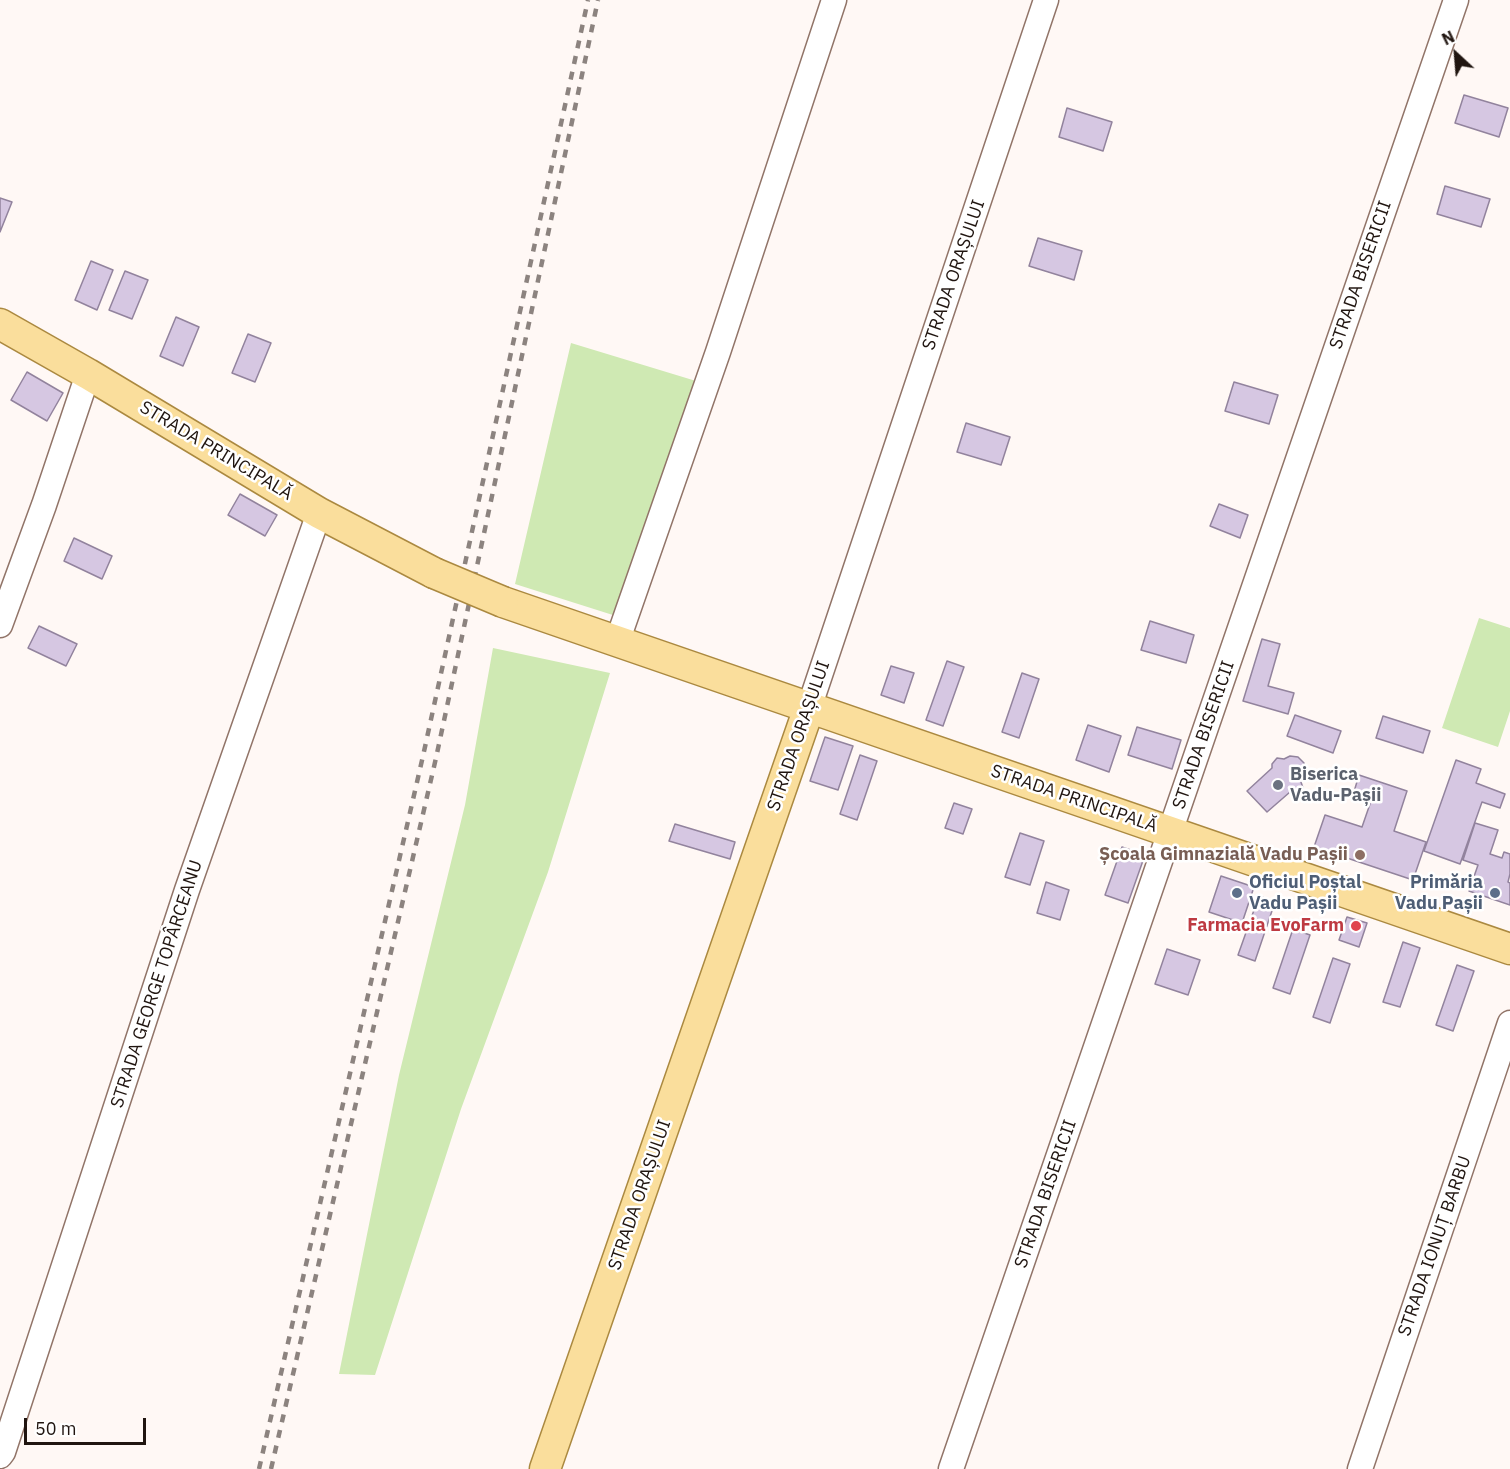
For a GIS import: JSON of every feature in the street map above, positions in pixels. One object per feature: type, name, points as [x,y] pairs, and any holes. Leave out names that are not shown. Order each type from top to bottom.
[{"type":"main road","name":"STRADA PRINCIPALĂ","points":[[0,324],[320,513],[434,573],[503,602],[1510,949]]},
{"type":"main road","name":"STRADA ORAȘULUI","points":[[545,1469],[808,708]]},
{"type":"street","points":[[617,642],[718,352],[834,0]]},
{"type":"street","name":"STRADA ORAȘULUI","points":[[808,708],[1046,0]]},
{"type":"street","name":"STRADA BISERICII","points":[[951,1469],[1456,0]]},
{"type":"street","points":[[0,625],[44,505],[88,374]]},
{"type":"street","name":"STRADA GEORGE TOPÂRCEANU","points":[[0,1456],[7,1441],[188,890],[320,513]]},
{"type":"street","name":"STRADA IONUȚ BARBU","points":[[1360,1469],[1510,1023]]},
{"type":"green space","points":[[571,343],[696,381],[616,616],[515,584]]},
{"type":"green space","points":[[1479,618],[1510,628],[1510,711],[1498,747],[1442,728]]},
{"type":"green space","points":[[493,648],[610,673],[548,872],[461,1109],[375,1375],[339,1374],[399,1075],[465,805]]},
{"type":"building","points":[[1464,95],[1508,108],[1499,137],[1455,123]]},
{"type":"building","points":[[1067,108],[1112,122],[1103,151],[1059,137]]},
{"type":"building","points":[[1445,186],[1490,199],[1481,227],[1437,214]]},
{"type":"building","points":[[0,198],[12,202],[0,232]]},
{"type":"building","points":[[1038,238],[1082,251],[1074,280],[1029,266]]},
{"type":"building","points":[[91,261],[113,270],[97,310],[75,300]]},
{"type":"building","points":[[125,271],[148,280],[132,319],[109,310]]},
{"type":"building","points":[[176,317],[199,327],[183,366],[160,356]]},
{"type":"building","points":[[248,334],[271,343],[255,382],[232,373]]},
{"type":"building","points":[[27,372],[63,393],[47,421],[11,400]]},
{"type":"building","points":[[1234,382],[1278,395],[1269,424],[1225,411]]},
{"type":"building","points":[[966,423],[1010,437],[1001,465],[957,452]]},
{"type":"building","points":[[240,494],[277,515],[265,536],[228,515]]},
{"type":"building","points":[[1219,504],[1248,515],[1240,538],[1210,526]]},
{"type":"building","points":[[74,538],[112,556],[102,579],[64,561]]},
{"type":"building","points":[[1150,621],[1194,635],[1186,663],[1141,650]]},
{"type":"building","points":[[39,626],[77,644],[66,666],[28,648]]},
{"type":"building","points":[[1262,639],[1280,644],[1268,686],[1294,693],[1288,714],[1243,701]]},
{"type":"building","points":[[947,661],[964,667],[943,726],[926,720]]},
{"type":"building","points":[[891,666],[914,673],[904,703],[881,695]]},
{"type":"building","points":[[1022,673],[1039,679],[1019,738],[1002,732]]},
{"type":"building","points":[[1295,715],[1341,731],[1333,753],[1287,736]]},
{"type":"building","points":[[1383,716],[1430,731],[1423,753],[1376,738]]},
{"type":"building","points":[[1088,725],[1121,736],[1109,772],[1076,760]]},
{"type":"building","points":[[1137,727],[1181,740],[1172,769],[1128,755]]},
{"type":"building","points":[[825,737],[853,746],[838,790],[810,781]]},
{"type":"building","points":[[860,755],[877,761],[857,820],[840,814]]},
{"type":"building","name":"Biserica Vadu-Pașii","points":[[1290,756],[1298,757],[1304,763],[1305,774],[1301,782],[1303,788],[1298,794],[1290,792],[1267,812],[1247,791],[1272,768],[1277,758],[1284,759]]},
{"type":"building","points":[[1456,760],[1481,769],[1476,783],[1505,794],[1500,808],[1482,802],[1460,864],[1424,851]]},
{"type":"building","points":[[1359,775],[1407,791],[1394,831],[1426,842],[1413,880],[1314,847],[1325,815],[1362,827],[1371,801],[1353,795]]},
{"type":"building","points":[[954,803],[972,809],[963,834],[945,828]]},
{"type":"building","points":[[1475,823],[1498,830],[1490,854],[1502,858],[1504,852],[1510,854],[1508,882],[1510,883],[1510,905],[1469,891],[1478,865],[1463,860]]},
{"type":"building","points":[[675,824],[735,842],[730,859],[669,841]]},
{"type":"building","points":[[1020,833],[1044,841],[1030,885],[1005,877]]},
{"type":"building","points":[[1122,847],[1145,855],[1128,903],[1105,895]]},
{"type":"building","points":[[1221,876],[1254,887],[1242,923],[1209,912]]},
{"type":"building","points":[[1046,882],[1069,890],[1060,920],[1037,913]]},
{"type":"building","points":[[1259,896],[1275,902],[1255,961],[1238,955]]},
{"type":"building","points":[[1347,917],[1367,923],[1359,947],[1339,940]]},
{"type":"building","points":[[1293,929],[1310,935],[1290,994],[1273,988]]},
{"type":"building","points":[[1403,942],[1420,948],[1400,1007],[1383,1002]]},
{"type":"building","points":[[1167,949],[1200,960],[1188,995],[1155,984]]},
{"type":"building","points":[[1333,958],[1350,964],[1330,1023],[1313,1017]]},
{"type":"building","points":[[1457,965],[1474,971],[1453,1031],[1436,1025]]},
{"type":"railway","points":[[259,1469],[423,756],[588,0]]},
{"type":"railway","points":[[271,1469],[436,758],[598,0]]},
{"type":"place","name":"Biserica Vadu-Pașii","points":[[1278,785]]},
{"type":"place","name":"Școala Gimnazială Vadu Pașii","points":[[1360,855]]},
{"type":"place","name":"Oficiul Poștal Vadu Pașii","points":[[1237,893]]},
{"type":"place","name":"Primăria Vadu Pașii","points":[[1495,893]]},
{"type":"place","name":"Farmacia EvoFarm","points":[[1356,926]]}]
